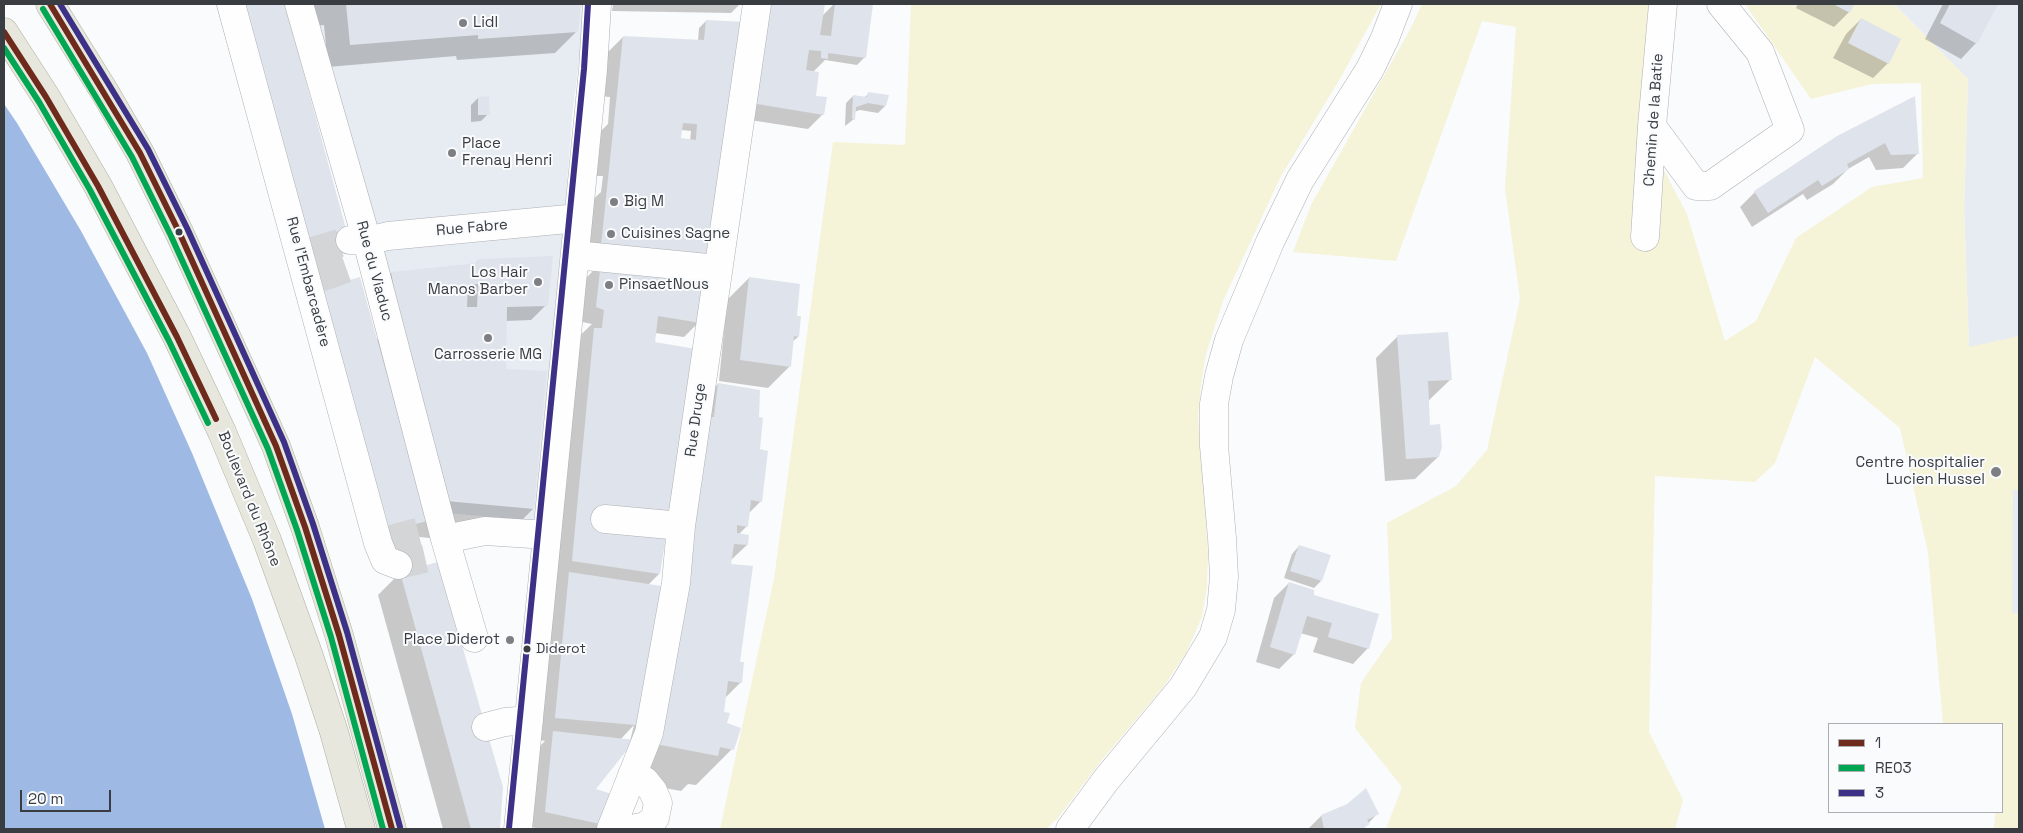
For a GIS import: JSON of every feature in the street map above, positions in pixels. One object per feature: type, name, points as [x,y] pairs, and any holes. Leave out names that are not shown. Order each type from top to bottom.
[{"type":"main road","points":[[50,4],[140,153],[179,232],[276,446],[305,527],[339,635],[392,829]]},
{"type":"main road","name":"Boulevard du Rhône","points":[[4,32],[46,97],[98,186],[177,337],[222,432],[267,540],[309,656],[334,732],[360,829]]},
{"type":"street","name":"Rue l'Embarcadère","points":[[231,4],[314,280],[388,552]]},
{"type":"street","name":"Rue du Viaduc","points":[[299,4],[358,249],[437,542],[474,638]]},
{"type":"street","points":[[518,829],[593,70],[597,4]]},
{"type":"street","name":"Rue Druge","points":[[621,828],[632,775],[649,733],[676,583],[681,526],[757,4]]},
{"type":"street","points":[[1070,829],[1106,780],[1183,687],[1213,637],[1221,610],[1224,577],[1214,446],[1214,404],[1219,376],[1229,340],[1270,242],[1300,180],[1370,69],[1385,38],[1398,4]]},
{"type":"street","name":"Chemin de la Batie","points":[[1645,237],[1652,126],[1663,4]]},
{"type":"street","points":[[1652,126],[1696,186],[1710,186],[1790,130],[1760,52],[1721,4]]},
{"type":"street","name":"Rue Fabre","points":[[358,249],[388,236],[578,218]]},
{"type":"street","points":[[574,255],[718,269]]},
{"type":"street","points":[[605,519],[681,526]]},
{"type":"street","points":[[437,542],[485,531],[547,535]]},
{"type":"street","points":[[486,727],[505,722],[529,720]]},
{"type":"street","points":[[621,828],[646,826],[655,818],[658,803],[653,791],[645,781],[632,775]]},
{"type":"shaded area","points":[[309,4],[586,4],[572,117],[554,355],[537,521],[445,513]]},
{"type":"shaded area","points":[[911,4],[1381,4],[1341,77],[1281,176],[1223,301],[1206,354],[1198,416],[1208,553],[1207,586],[1202,617],[1186,653],[1164,686],[1101,761],[1058,818],[1046,829],[720,829],[774,579],[833,142],[905,145]]},
{"type":"shaded area","points":[[1422,4],[1653,4],[1640,125],[1687,214],[1725,341],[1756,321],[1796,238],[1872,187],[1923,178],[1921,83],[1872,84],[1811,99],[1745,4],[1894,4],[1968,79],[1964,208],[1969,347],[2019,336],[2019,490],[2013,490],[2012,613],[2019,613],[2019,829],[1994,829],[1996,813],[2003,813],[2003,723],[1943,723],[1928,552],[1900,428],[1815,357],[1775,463],[1755,482],[1655,476],[1649,732],[1683,800],[1675,829],[1386,829],[1402,787],[1355,728],[1361,683],[1392,638],[1387,523],[1456,486],[1487,450],[1520,299],[1505,188],[1516,27],[1482,21],[1396,261],[1293,252],[1312,203],[1411,28]]},
{"type":"shaded area","name":"Centre hospitalier Lucien Hussel","points":[[1894,4],[2019,4],[2019,829],[1994,829],[1996,813],[2003,813],[2003,723],[1978,597],[1964,208],[1968,79]]},
{"type":"water","points":[[4,104],[81,231],[147,353],[192,453],[252,599],[292,714],[325,829],[4,829]]},
{"type":"building","points":[[244,4],[285,4],[346,229],[310,240]]},
{"type":"building","name":"Lidl","points":[[346,4],[581,4],[578,32],[478,39],[478,35],[350,45]]},
{"type":"building","points":[[767,4],[825,4],[820,35],[831,36],[835,4],[873,4],[866,58],[828,53],[828,59],[821,58],[821,51],[809,50],[806,70],[819,72],[816,96],[827,97],[824,115],[751,103]]},
{"type":"building","points":[[1833,4],[1854,4],[1850,13]]},
{"type":"building","points":[[1950,4],[1998,4],[1977,44],[1940,23]]},
{"type":"building","points":[[1861,18],[1901,39],[1889,64],[1848,43]]},
{"type":"building","points":[[706,20],[746,22],[706,261],[601,246],[623,36],[704,40]],"holes":[[[683,123],[697,124],[696,140],[681,138]]]},
{"type":"building","points":[[868,92],[889,95],[886,106],[868,103],[856,107],[855,120],[852,119],[853,95],[867,97]]},
{"type":"building","points":[[489,96],[490,115],[478,115],[478,97]]},
{"type":"building","points":[[1915,96],[1919,154],[1891,155],[1885,143],[1847,164],[1849,169],[1822,186],[1818,180],[1768,213],[1754,191],[1837,136]]},
{"type":"building","points":[[553,256],[548,306],[507,307],[506,369],[547,371],[534,509],[446,501],[398,309],[391,272],[468,264],[478,262],[478,259]],"holes":[[[478,284],[477,307],[467,307],[468,285]]]},
{"type":"building","points":[[601,262],[706,276],[701,323],[658,316],[655,342],[696,349],[660,574],[572,561],[594,328],[602,328],[604,310],[596,307]]},
{"type":"building","points":[[360,277],[427,521],[389,531],[323,288]]},
{"type":"building","points":[[749,277],[800,284],[797,316],[801,316],[799,337],[794,336],[791,367],[740,360]]},
{"type":"building","points":[[1448,332],[1452,380],[1428,381],[1430,425],[1440,424],[1442,447],[1439,457],[1406,459],[1397,335]]},
{"type":"building","points":[[718,383],[760,390],[759,417],[763,418],[760,449],[768,451],[762,502],[751,500],[748,527],[737,525],[737,533],[749,535],[748,545],[734,544],[731,564],[753,566],[740,662],[744,662],[742,683],[728,681],[724,712],[730,713],[727,723],[741,728],[734,750],[720,747],[718,756],[656,744],[708,417],[714,417]]},
{"type":"building","points":[[1299,545],[1331,555],[1322,581],[1290,571]]},
{"type":"building","points":[[438,562],[503,787],[500,829],[471,829],[400,572]]},
{"type":"building","points":[[569,572],[668,587],[653,661],[636,725],[555,718]]},
{"type":"building","points":[[1289,582],[1314,590],[1314,595],[1379,614],[1369,649],[1328,637],[1332,623],[1307,616],[1295,655],[1270,647]]},
{"type":"building","points":[[553,731],[635,740],[596,789],[615,795],[605,825],[545,812]]},
{"type":"building","points":[[1366,788],[1379,814],[1367,820],[1370,824],[1361,829],[1324,829],[1321,815],[1347,804]]},
{"type":"tunnel","points":[[313,251],[350,240]]},
{"type":"tunnel","points":[[320,278],[357,265]]},
{"type":"tunnel","points":[[391,539],[429,529]]},
{"type":"tunnel","points":[[398,565],[437,556]]},
{"type":"transit line","name":"1","points":[[50,4],[140,153],[179,232],[276,446],[305,527],[339,635],[392,829]]},
{"type":"transit line","name":"3","points":[[60,4],[148,149],[187,228],[284,442],[313,524],[347,632],[400,827]]},
{"type":"transit line","name":"3","points":[[509,828],[584,69],[588,4]]},
{"type":"transit line","name":"RE03","points":[[43,9],[132,157],[171,236],[268,449],[297,530],[331,637],[383,829]]},
{"type":"transit line","name":"1","points":[[4,32],[46,97],[98,186],[177,337],[216,419]]},
{"type":"transit line","name":"RE03","points":[[4,48],[39,102],[90,190],[169,341],[208,423]]},
{"type":"place","name":"Lidl","points":[[463,23]]},
{"type":"place","name":"Place Frenay Henri","points":[[452,153]]},
{"type":"place","name":"Big M","points":[[614,202]]},
{"type":"place","name":"Cuisines Sagne","points":[[611,234]]},
{"type":"place","name":"Los Hair Manos Barber","points":[[538,282]]},
{"type":"place","name":"PinsaetNous","points":[[609,285]]},
{"type":"place","name":"Carrosserie MG","points":[[488,338]]},
{"type":"place","name":"Centre hospitalier Lucien Hussel","points":[[1996,472]]},
{"type":"place","name":"Place Diderot","points":[[510,640]]},
{"type":"place","name":"Diderot","points":[[527,649]]}]
